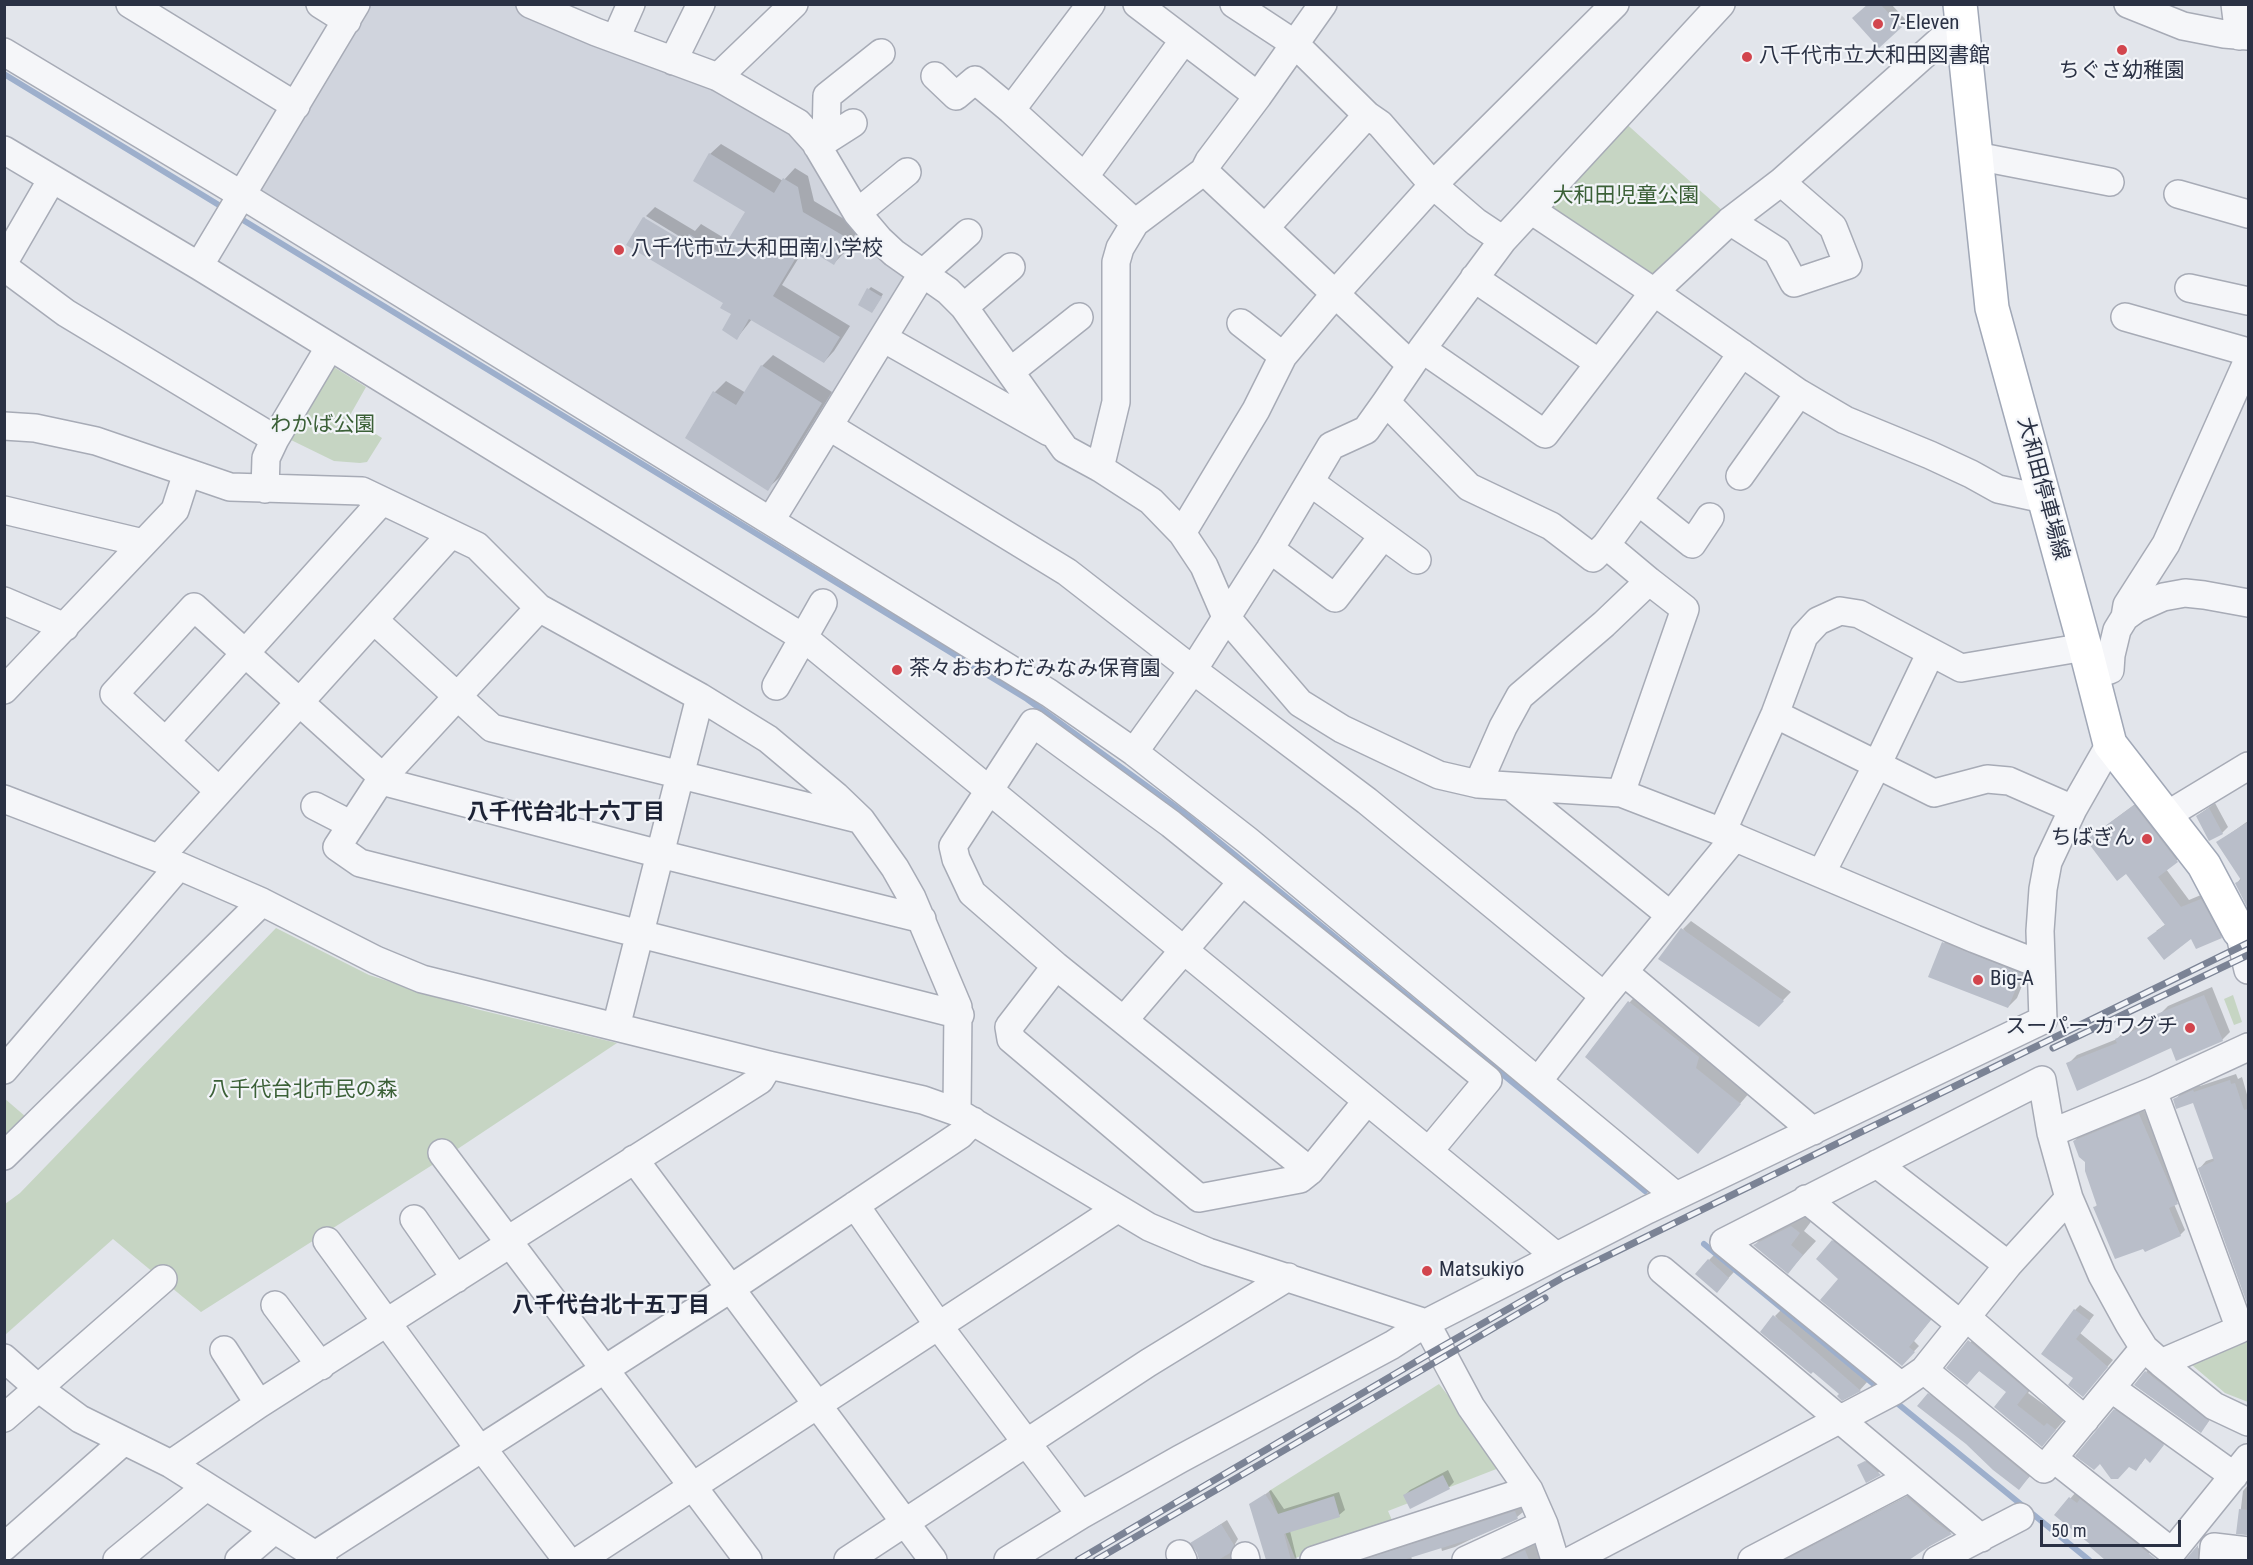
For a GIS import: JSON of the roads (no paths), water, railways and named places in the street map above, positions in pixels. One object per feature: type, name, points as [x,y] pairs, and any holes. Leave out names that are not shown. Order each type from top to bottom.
[{"type":"main road","name":"大和田停車場線","points":[[1961,13],[1992,308],[2110,744],[2168,816],[2216,884],[2244,929]]},
{"type":"street","points":[[130,4],[296,106]]},
{"type":"street","points":[[199,266],[351,13],[320,4]]},
{"type":"street","points":[[530,4],[562,11],[616,39],[718,77],[798,123],[822,143],[857,213],[879,239],[922,274],[948,291],[964,307],[1065,449],[1100,468],[1150,501],[1182,534],[1204,566],[1226,617],[1300,703],[1342,729],[1439,775],[1478,784],[1621,794],[1729,834],[2040,964]]},
{"type":"street","points":[[616,39],[631,4]]},
{"type":"street","points":[[673,61],[700,4]]},
{"type":"street","points":[[718,77],[794,4]]},
{"type":"street","points":[[1011,110],[1091,4]]},
{"type":"street","points":[[1137,4],[1258,96]]},
{"type":"street","points":[[1234,4],[1295,44],[1367,115],[1380,124],[1433,185],[1476,222],[1503,240]]},
{"type":"street","points":[[1100,468],[1116,402],[1116,262],[1120,248],[1135,224],[1204,171],[1323,4]]},
{"type":"street","points":[[1182,534],[1256,410],[1282,356],[1433,185],[1615,4]]},
{"type":"street","points":[[2128,4],[2183,26],[2244,36],[2235,4]]},
{"type":"street","points":[[1134,752],[1193,670],[1270,549],[1331,446],[1366,430],[1416,357],[1503,240],[1712,7]]},
{"type":"street","points":[[1204,171],[1335,294],[1416,357],[1545,434],[1654,292],[1730,221],[1781,182],[1961,13]]},
{"type":"street","points":[[1084,176],[1184,40]]},
{"type":"street","points":[[4,52],[235,207],[771,520],[1049,693],[1134,752],[1247,840],[1676,1196]]},
{"type":"street","points":[[822,143],[827,96],[881,53]]},
{"type":"street","points":[[935,76],[956,96],[975,80],[1135,224]]},
{"type":"street","points":[[1265,228],[1367,115]]},
{"type":"street","points":[[822,143],[853,123]]},
{"type":"street","points":[[4,150],[199,266],[804,638],[1556,1256]]},
{"type":"street","points":[[1976,156],[2110,182]]},
{"type":"street","points":[[857,213],[907,172]]},
{"type":"street","points":[[4,262],[52,179]]},
{"type":"street","points":[[1730,221],[1777,251],[1794,284],[1848,265],[1833,227],[1781,182]]},
{"type":"street","points":[[2178,194],[2248,214]]},
{"type":"street","points":[[1530,210],[1654,292],[1799,393],[1845,420],[1930,455],[1998,489],[2044,499]]},
{"type":"street","points":[[771,520],[922,274],[968,233]]},
{"type":"street","points":[[4,267],[66,313],[275,440]]},
{"type":"street","points":[[964,307],[1011,267]]},
{"type":"street","points":[[1474,279],[1599,363]]},
{"type":"street","points":[[2189,288],[2248,301]]},
{"type":"street","points":[[1011,371],[1079,317]]},
{"type":"street","points":[[2125,317],[2248,352]]},
{"type":"street","points":[[1241,322],[1282,356]]},
{"type":"street","points":[[883,339],[1056,436]]},
{"type":"street","points":[[265,489],[266,458],[329,348]]},
{"type":"street","points":[[1386,402],[1469,487],[1551,526],[1593,558],[1606,545],[1742,354]]},
{"type":"street","points":[[1538,1081],[1670,915],[1729,834],[1804,636],[1818,621],[1840,611],[1859,614],[1961,668],[2088,662],[2110,670],[2111,655],[2127,605],[2166,544],[2241,398],[2248,360]]},
{"type":"street","points":[[1740,476],[1799,393]]},
{"type":"street","points":[[4,426],[35,429],[96,441],[230,487],[362,491],[477,546],[539,608],[700,697],[784,752],[861,820],[895,868],[922,919],[960,1015],[965,1116],[960,1135],[730,1289],[482,1449],[319,1558],[171,1464],[80,1419],[38,1388],[4,1358]]},
{"type":"street","points":[[830,427],[1067,572],[1367,801],[1604,996]]},
{"type":"street","points":[[5,688],[175,510],[187,473]]},
{"type":"street","points":[[1310,482],[1417,560]]},
{"type":"street","points":[[166,741],[382,501]]},
{"type":"street","points":[[1638,501],[1692,544],[1710,517]]},
{"type":"street","points":[[4,510],[143,543]]},
{"type":"street","points":[[4,1070],[169,862],[219,791],[375,621],[451,534]]},
{"type":"street","points":[[1270,549],[1335,598],[1383,536]]},
{"type":"street","points":[[1606,545],[1685,609],[1621,794]]},
{"type":"street","points":[[1478,784],[1503,727],[1520,696],[1604,624],[1648,581]]},
{"type":"street","points":[[2125,617],[2136,609],[2163,597],[2185,594],[2248,603]]},
{"type":"street","points":[[4,601],[64,627]]},
{"type":"street","points":[[776,686],[823,603]]},
{"type":"street","points":[[219,791],[114,694],[194,607],[390,783],[660,854],[922,919]]},
{"type":"street","points":[[539,608],[382,778],[350,824],[338,847],[360,862],[960,1015]]},
{"type":"street","points":[[375,621],[492,728],[861,820]]},
{"type":"street","points":[[1821,874],[1878,764],[1931,652]]},
{"type":"street","points":[[616,1027],[700,697]]},
{"type":"street","points":[[1775,714],[1935,793],[1987,779],[2009,781],[2073,809]]},
{"type":"street","points":[[1310,1171],[1056,966],[972,893],[956,860],[953,846],[1033,723],[1171,824],[1488,1080],[1429,1151]]},
{"type":"street","points":[[1008,1560],[1081,1515],[1392,1345],[1426,1323],[1676,1196],[2043,1020],[2040,964],[2043,890],[2048,862],[2073,809],[2110,744]]},
{"type":"street","points":[[2168,816],[2248,766]]},
{"type":"street","points":[[1512,787],[1670,915]]},
{"type":"street","points":[[315,806],[350,824]]},
{"type":"street","points":[[6,807],[169,862],[262,902],[376,960],[422,979],[769,1065],[923,1100],[965,1116],[1149,1227],[1208,1252],[1426,1323],[1471,1407],[1529,1490],[1544,1524],[1555,1560]]},
{"type":"street","points":[[1124,1020],[1242,882]]},
{"type":"street","points":[[4,1156],[262,902]]},
{"type":"street","points":[[2244,929],[2248,970]]},
{"type":"street","points":[[1056,966],[1009,1027],[1011,1040],[1199,1198],[1300,1179],[1310,1171],[1367,1101]]},
{"type":"street","points":[[1624,972],[1813,1131]]},
{"type":"street","points":[[2051,1134],[2153,1091],[2248,1047]]},
{"type":"street","points":[[171,1464],[634,1159],[760,1080],[769,1065]]},
{"type":"street","points":[[1890,1392],[1724,1242],[2042,1080],[2051,1134],[2068,1198],[2102,1275],[2153,1355],[2214,1406],[2248,1422]]},
{"type":"street","points":[[1924,1370],[2044,1469],[2111,1388],[2153,1355],[2240,1329],[2153,1091]]},
{"type":"street","points":[[442,1154],[748,1560]]},
{"type":"street","points":[[634,1159],[933,1560]]},
{"type":"street","points":[[1877,1164],[2008,1265]]},
{"type":"street","points":[[1572,1560],[1890,1392],[1924,1370],[2008,1265],[2068,1198]]},
{"type":"street","points":[[1806,1199],[1963,1321],[2085,1420]]},
{"type":"street","points":[[855,1205],[939,1326],[1081,1515]]},
{"type":"street","points":[[580,1560],[1117,1209]]},
{"type":"street","points":[[414,1219],[456,1278]]},
{"type":"street","points":[[327,1241],[567,1560]]},
{"type":"street","points":[[1662,1270],[1981,1538]]},
{"type":"street","points":[[848,1560],[1148,1363],[1288,1277]]},
{"type":"street","points":[[4,1418],[163,1280]]},
{"type":"street","points":[[275,1305],[321,1366]]},
{"type":"street","points":[[224,1350],[259,1404]]},
{"type":"street","points":[[2053,1458],[2172,1552],[2241,1467],[2111,1388]]},
{"type":"street","points":[[13,1550],[124,1441]]},
{"type":"street","points":[[1752,1560],[1909,1478]]},
{"type":"street","points":[[117,1560],[206,1487]]},
{"type":"street","points":[[1314,1560],[1529,1490]]},
{"type":"street","points":[[1937,1560],[2020,1517]]},
{"type":"street","points":[[1466,1560],[1544,1524]]},
{"type":"street","points":[[239,1560],[274,1530]]},
{"type":"street","points":[[2213,1560],[2214,1547],[2248,1551]]},
{"type":"waterway","points":[[4,74],[227,210]]},
{"type":"waterway","points":[[238,217],[1027,699],[1185,814],[1645,1191]]},
{"type":"waterway","points":[[1704,1244],[1882,1391]]},
{"type":"waterway","points":[[1892,1399],[2089,1560]]},
{"type":"railway","points":[[1078,1560],[1564,1277],[2248,943]]},
{"type":"railway","points":[[2053,1048],[2248,955]]},
{"type":"railway","points":[[1096,1560],[1545,1298]]},
{"type":"place","name":"7-Eleven","points":[[1878,24]]},
{"type":"place","name":"ちぐさ幼稚園","points":[[2122,50]]},
{"type":"place","name":"八千代市立大和田図書館","points":[[1747,57]]},
{"type":"place","name":"八千代市立大和田南小学校","points":[[619,250]]},
{"type":"place","name":"茶々おおわだみなみ保育園","points":[[897,670]]},
{"type":"place","name":"ちばぎん","points":[[2147,839]]},
{"type":"place","name":"Big-A","points":[[1978,980]]},
{"type":"place","name":"スーパー カワグチ","points":[[2190,1028]]},
{"type":"place","name":"Matsukiyo","points":[[1427,1271]]},
{"type":"district","name":"八千代台北十六丁目","points":[[566,813]]},
{"type":"district","name":"八千代台北十五丁目","points":[[611,1306]]},
{"type":"park label","name":"大和田児童公園","points":[[1626,197]]},
{"type":"park label","name":"わかば公園","points":[[323,426]]},
{"type":"park label","name":"八千代台北市民の森","points":[[303,1091]]}]
